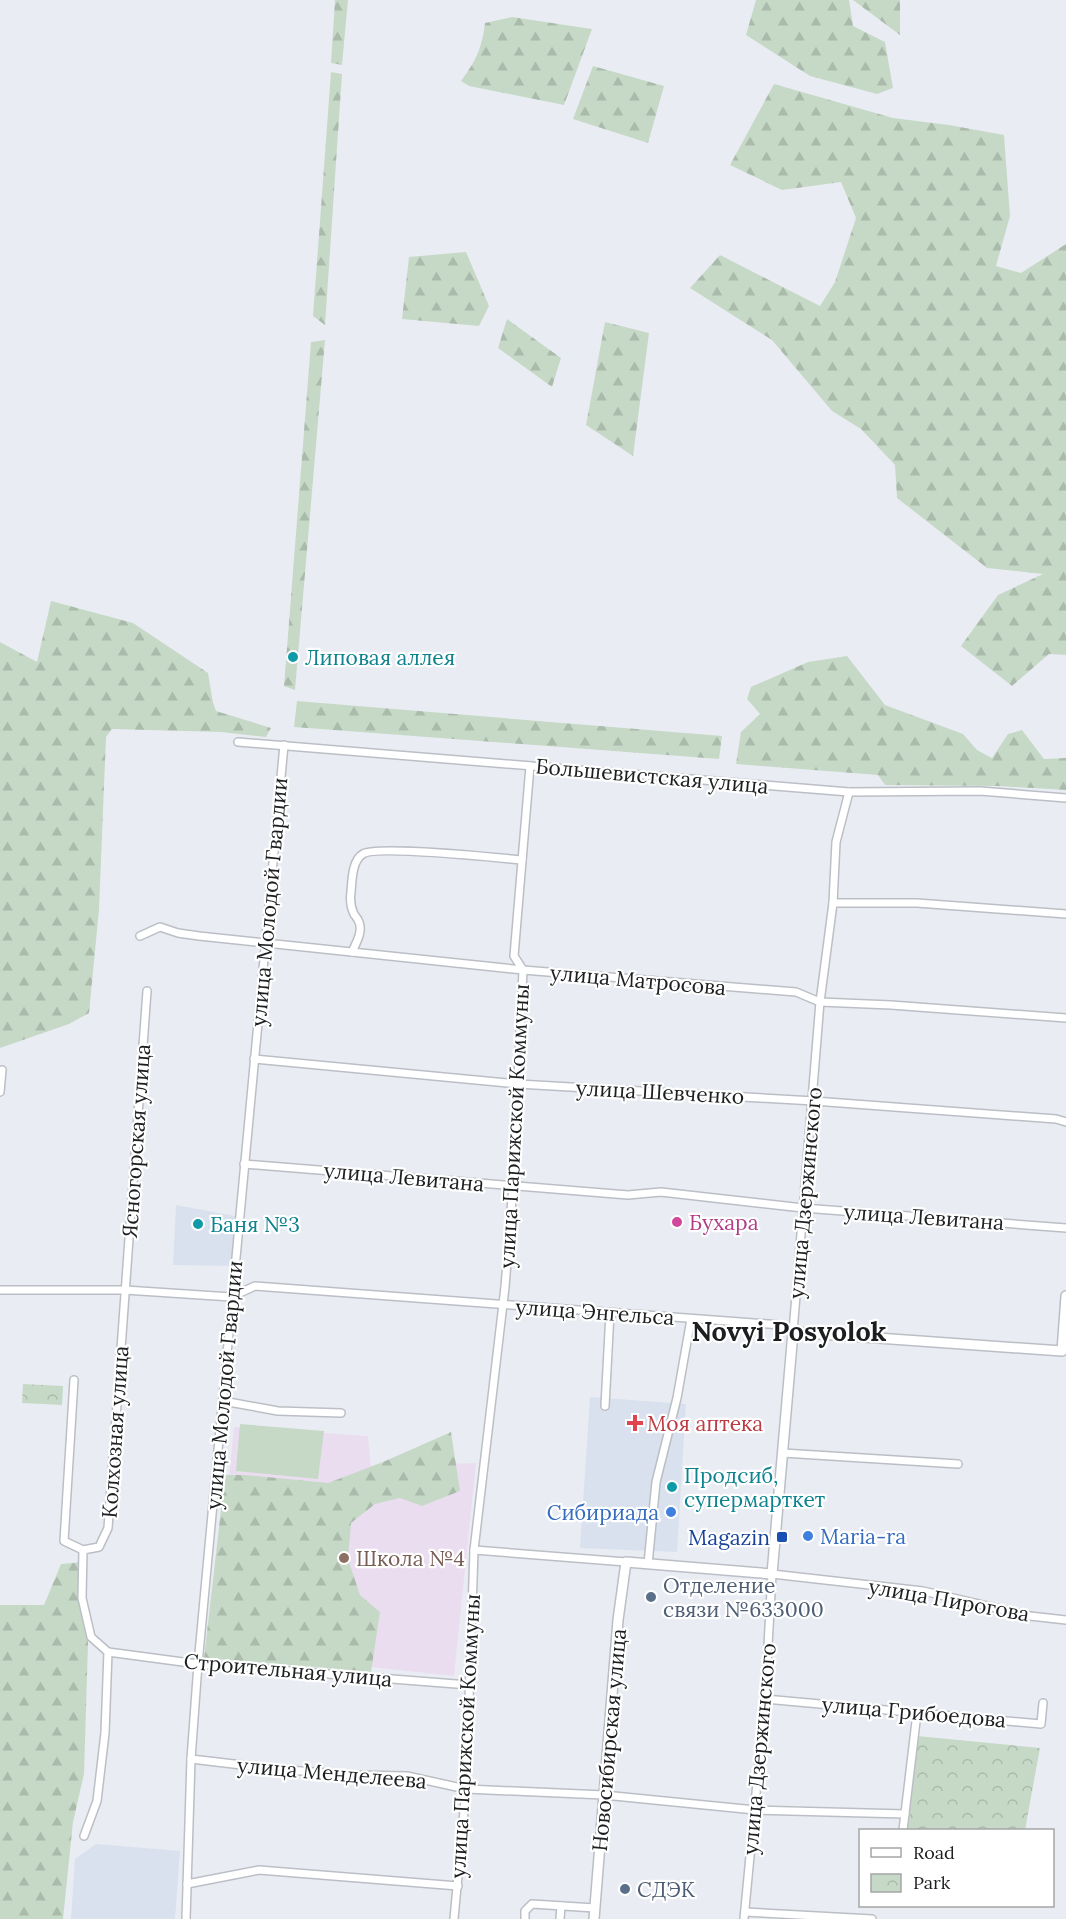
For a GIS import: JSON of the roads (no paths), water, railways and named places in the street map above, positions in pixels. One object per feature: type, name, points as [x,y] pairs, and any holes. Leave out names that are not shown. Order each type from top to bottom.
[{"type":"street","name":"Большевистская улица","points":[[238,742],[849,792],[980,791],[1066,798]]},
{"type":"street","name":"улица Молодой Гвардии","points":[[186,1919],[191,1759],[198,1664],[284,745]]},
{"type":"street","name":"улица Парижской Коммуны","points":[[454,1919],[466,1789],[474,1550],[503,1306],[513,1186],[523,970],[514,956],[530,766]]},
{"type":"street","name":"улица Дзержинского","points":[[744,1916],[765,1699],[772,1574],[820,1002],[833,903],[836,842],[849,792]]},
{"type":"street","points":[[352,952],[360,934],[359,922],[353,912],[350,898],[356,861],[363,853],[392,851],[476,855],[522,860]]},
{"type":"street","points":[[833,903],[917,903],[1066,914]]},
{"type":"street","name":"улица Матросова","points":[[140,936],[160,927],[178,933],[523,970],[796,992],[820,1002],[1066,1018]]},
{"type":"street","name":"Ясногорская улица","points":[[125,1290],[147,991]]},
{"type":"street","name":"улица Шевченко","points":[[254,1059],[518,1084],[813,1101],[1056,1119],[1066,1122]]},
{"type":"street","points":[[0,1092],[2,1070]]},
{"type":"street","name":"улица Левитана","points":[[244,1164],[628,1196],[662,1191],[803,1208],[1066,1228]]},
{"type":"street","name":"улица Энгельса","points":[[0,1290],[125,1290],[231,1297],[255,1286],[782,1325],[793,1332],[1064,1351]]},
{"type":"street","name":"Колхозная улица","points":[[83,1550],[99,1546],[108,1528],[125,1290]]},
{"type":"street","points":[[1064,1351],[1066,1296]]},
{"type":"street","points":[[604,1406],[610,1313]]},
{"type":"street","points":[[648,1564],[656,1482],[678,1398],[691,1319]]},
{"type":"street","points":[[74,1380],[64,1541],[83,1550],[82,1598],[91,1637],[108,1652],[105,1733],[97,1801],[84,1836]]},
{"type":"street","points":[[223,1401],[278,1411],[341,1413]]},
{"type":"street","points":[[783,1453],[958,1464]]},
{"type":"street","name":"улица Пирогова","points":[[474,1550],[772,1574],[923,1591],[1030,1616],[1066,1620]]},
{"type":"street","name":"Новосибирская улица","points":[[594,1919],[618,1620],[626,1562]]},
{"type":"street","name":"Строительная улица","points":[[108,1652],[198,1664],[470,1685]]},
{"type":"street","name":"улица Грибоедова","points":[[765,1699],[1041,1724],[1043,1703]]},
{"type":"street","points":[[903,1829],[917,1713]]},
{"type":"street","name":"улица Менделеева","points":[[191,1759],[309,1771],[407,1776],[466,1789],[604,1796],[755,1810],[905,1814]]},
{"type":"street","points":[[187,1884],[259,1870],[458,1886]]},
{"type":"street","points":[[525,1919],[525,1911],[532,1904],[595,1908]]},
{"type":"street","points":[[560,1919],[561,1906]]},
{"type":"street","points":[[744,1916],[872,1919]]},
{"type":"place","name":"Липовая аллея","points":[[293,657]]},
{"type":"place","name":"Бухара","points":[[677,1222]]},
{"type":"place","name":"Баня №3","points":[[198,1224]]},
{"type":"place","name":"Моя аптека","points":[[635,1423]]},
{"type":"place","name":"Продсиб, супермарткет","points":[[672,1487]]},
{"type":"place","name":"Сибириада","points":[[671,1512]]},
{"type":"place","name":"Maria-ra","points":[[808,1536]]},
{"type":"place","name":"Magazin","points":[[782,1537]]},
{"type":"place","name":"Школа №4","points":[[344,1558]]},
{"type":"place","name":"Отделение связи №633000","points":[[651,1597]]},
{"type":"place","name":"СДЭК","points":[[625,1889]]},
{"type":"district","name":"Novyi Posyolok","points":[[789,1331]]}]
